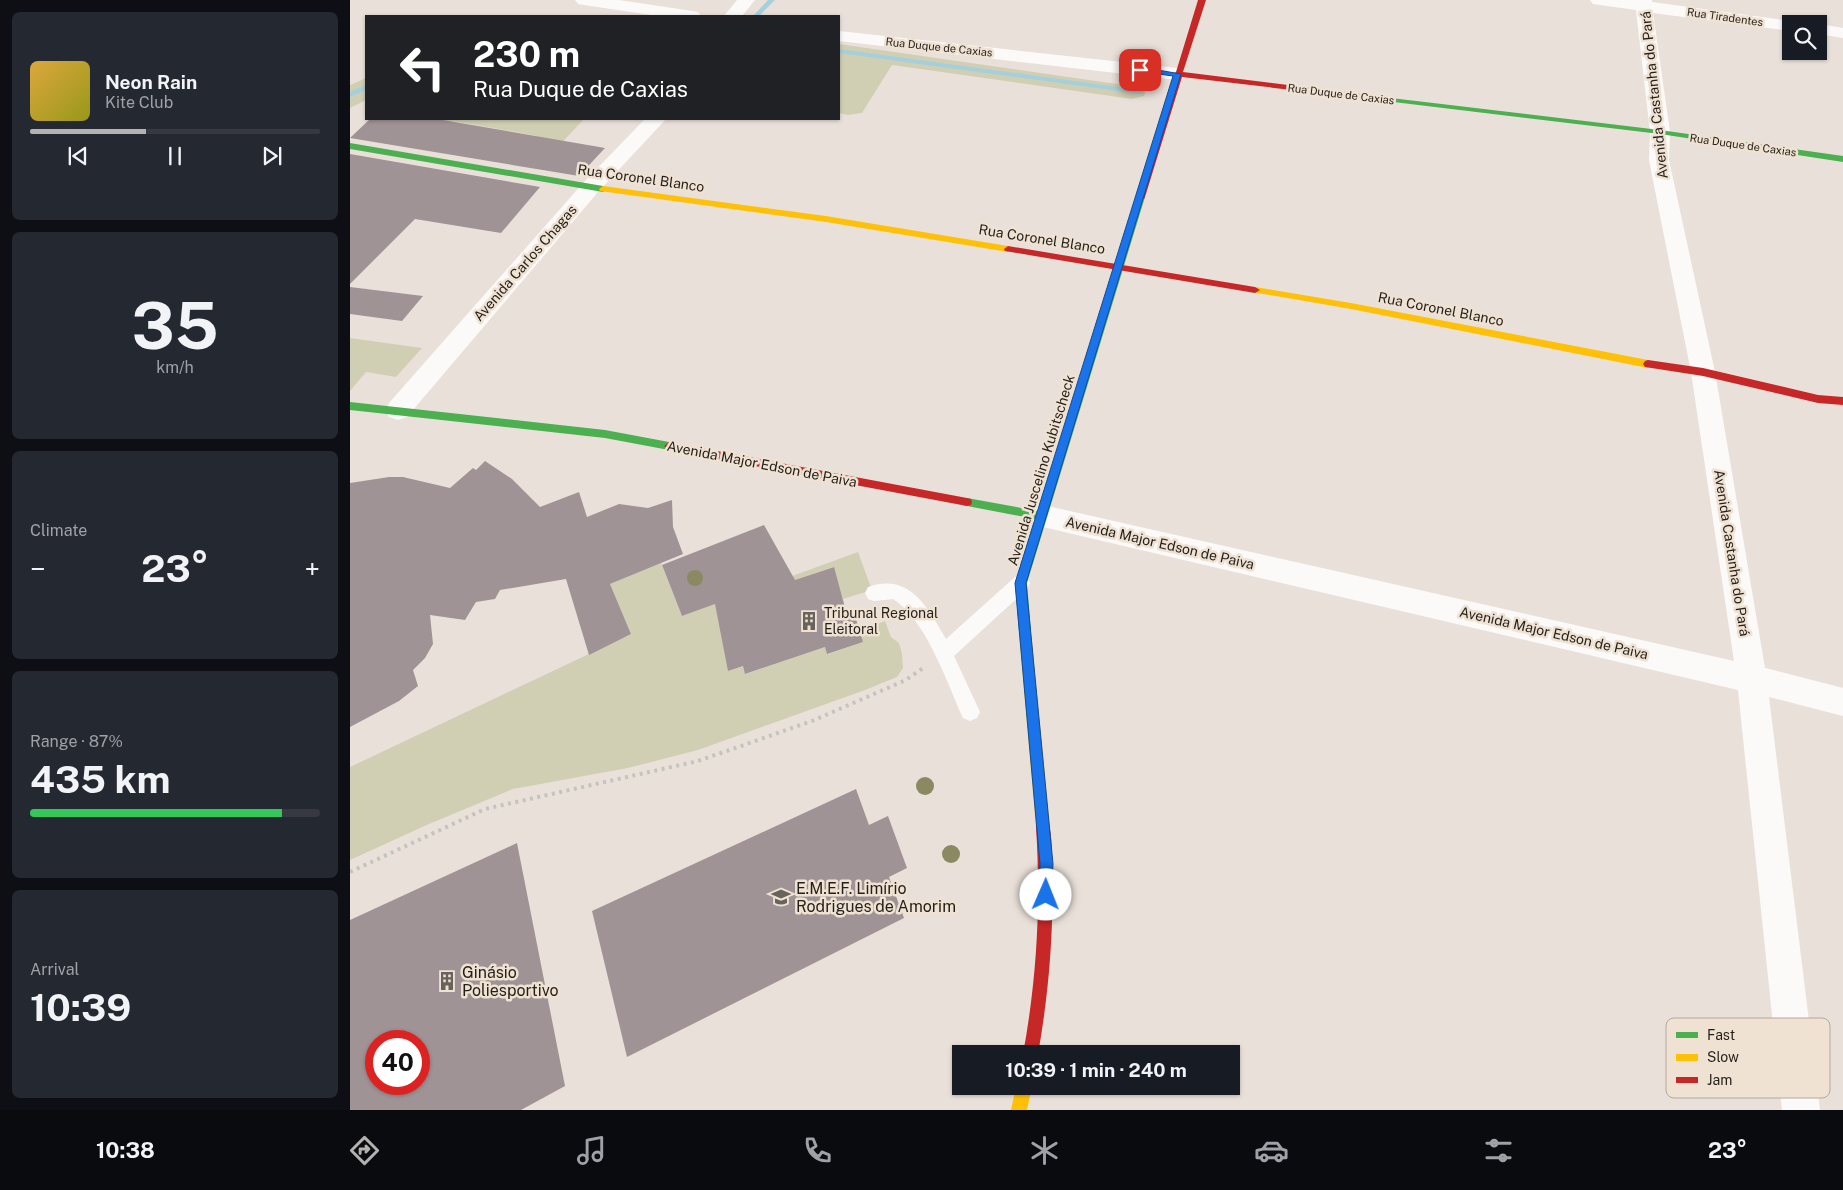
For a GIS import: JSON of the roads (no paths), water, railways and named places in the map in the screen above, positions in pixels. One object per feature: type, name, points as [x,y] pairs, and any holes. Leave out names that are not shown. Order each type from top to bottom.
[{"type":"street","points":[[584,0],[685,15]]},
{"type":"street","points":[[734,15],[746,0]]},
{"type":"street","name":"Avenida Juscelino Kubitscheck","points":[[1032,1045],[1040,1010],[1046,926],[1046,864],[1021,583],[1177,74],[1202,0]]},
{"type":"street","name":"Rua Tiradentes","points":[[1599,0],[1643,3],[1782,25]]},
{"type":"street","name":"Avenida Castanha do Pará","points":[[1643,3],[1660,132],[1659,160],[1703,372],[1752,678],[1791,1018]]},
{"type":"street","points":[[1827,30],[1843,33]]},
{"type":"street","name":"Rua Duque de Caxias","points":[[840,36],[1177,74],[1660,132],[1843,160]]},
{"type":"street","name":"Avenida Carlos Chagas","points":[[398,410],[590,187],[655,120]]},
{"type":"street","name":"Rua Coronel Blanco","points":[[350,146],[590,187],[826,219],[1351,306],[1610,358],[1703,372],[1818,399],[1843,401]]},
{"type":"street","name":"Avenida Major Edson de Paiva","points":[[350,406],[605,434],[1042,516],[1752,678],[1843,702]]},
{"type":"street","points":[[1019,1110],[1022,1095]]},
{"type":"lane","points":[[942,653],[973,628],[1021,583]]},
{"type":"lane","points":[[874,594],[896,592],[911,602],[923,617],[970,712]]},
{"type":"waterway","points":[[757,15],[772,0]]},
{"type":"waterway","points":[[840,51],[1140,92]]},
{"type":"waterway","points":[[350,95],[365,88]]},
{"type":"place","name":"Tribunal Regional Eleitoral","points":[[809,621]]},
{"type":"place","name":"E.M.E.F. Limírio Rodrigues de Amorim","points":[[781,897]]},
{"type":"place","name":"Ginásio Poliesportivo","points":[[447,981]]}]
